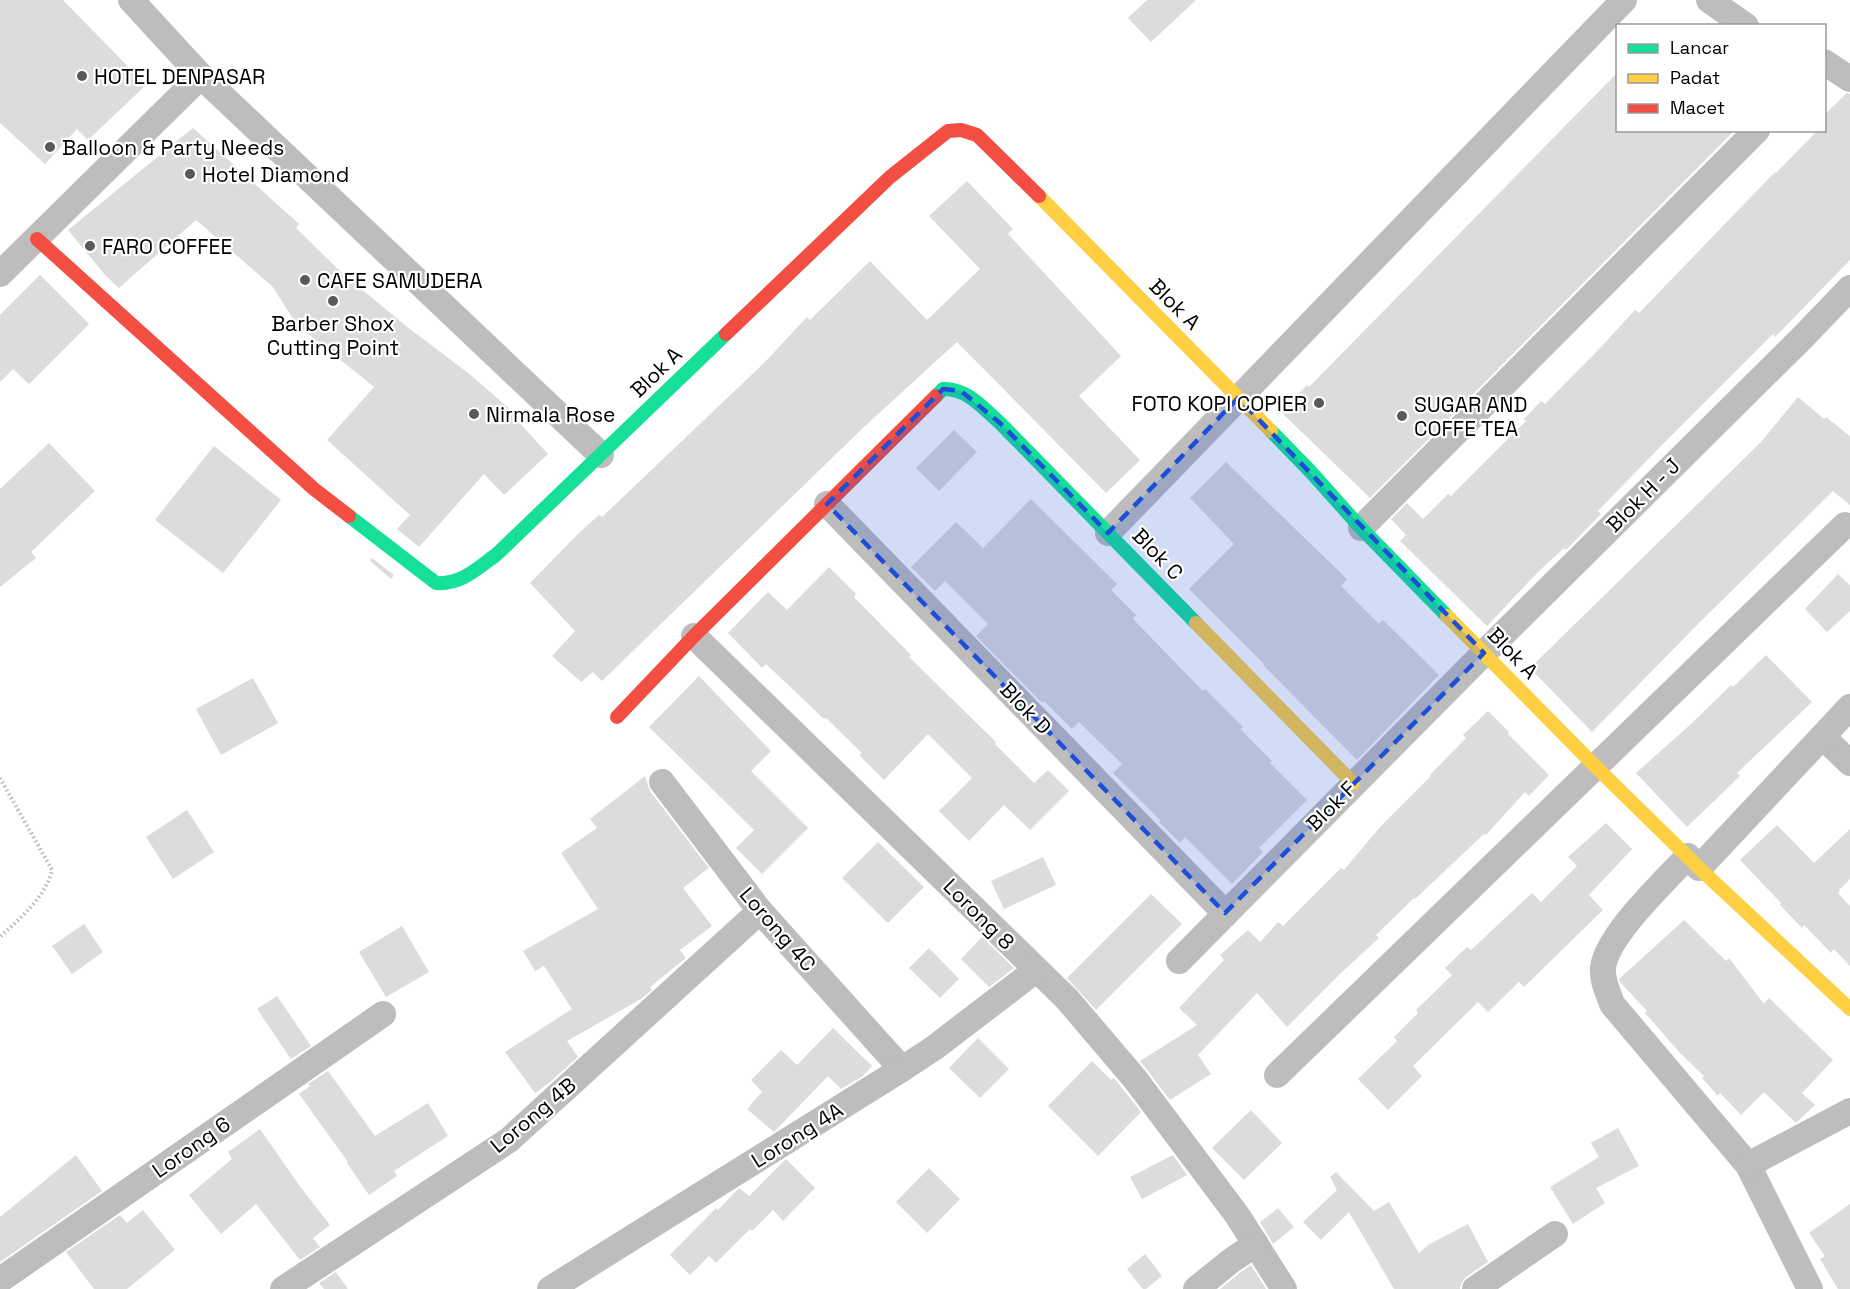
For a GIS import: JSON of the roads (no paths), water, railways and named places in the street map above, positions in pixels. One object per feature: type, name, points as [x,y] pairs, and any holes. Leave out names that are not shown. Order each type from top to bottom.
[{"type":"street","points":[[131,0],[201,76],[601,455]]},
{"type":"street","points":[[1108,533],[1624,0]]},
{"type":"street","points":[[1709,0],[1743,24]]},
{"type":"street","points":[[1826,63],[1850,79]]},
{"type":"street","points":[[0,274],[201,76]]},
{"type":"street","name":"Blok A","points":[[37,238],[314,489],[436,583],[450,583],[460,580],[497,554],[890,177],[948,131],[961,130],[977,135],[1310,471],[1361,528],[1595,766],[1693,862],[1850,1009]]},
{"type":"street","points":[[1361,528],[1755,132]]},
{"type":"street","name":"Blok H - J","points":[[1484,652],[1850,288]]},
{"type":"street","name":"Blok C","points":[[827,504],[943,389],[952,387],[961,391],[1000,423],[1353,783]]},
{"type":"street","points":[[617,717],[694,636],[827,504]]},
{"type":"street","name":"Blok D","points":[[827,504],[1225,913]]},
{"type":"street","points":[[1277,1075],[1845,525]]},
{"type":"street","name":"Lorong 8","points":[[694,636],[1067,999],[1135,1078],[1237,1215],[1284,1289]]},
{"type":"street","name":"Blok F","points":[[1179,961],[1484,652]]},
{"type":"street","points":[[1810,1289],[1748,1165],[1612,1004],[1604,981],[1603,967],[1609,948],[1619,932],[1823,737],[1850,707]]},
{"type":"street","points":[[1823,737],[1850,763]]},
{"type":"street","name":"Lorong 4C","points":[[662,782],[760,911],[902,1069]]},
{"type":"street","name":"Lorong 4B","points":[[282,1289],[509,1140],[760,911]]},
{"type":"street","name":"Lorong 4A","points":[[550,1289],[934,1048],[1036,970]]},
{"type":"street","name":"Lorong 6","points":[[0,1280],[383,1014]]},
{"type":"street","points":[[1748,1165],[1850,1111]]},
{"type":"street","points":[[1475,1289],[1555,1234]]},
{"type":"street","points":[[1196,1289],[1255,1241]]},
{"type":"place","name":"HOTEL DENPASAR","points":[[82,76]]},
{"type":"place","name":"Balloon & Party Needs","points":[[50,147]]},
{"type":"place","name":"Hotel Diamond","points":[[190,174]]},
{"type":"place","name":"FARO COFFEE","points":[[90,246]]},
{"type":"place","name":"CAFE SAMUDERA","points":[[305,280]]},
{"type":"place","name":"Barber Shox Cutting Point","points":[[333,301]]},
{"type":"place","name":"FOTO KOPI COPIER","points":[[1319,403]]},
{"type":"place","name":"Nirmala Rose","points":[[474,414]]},
{"type":"place","name":"SUGAR AND COFFE TEA","points":[[1402,416]]}]
